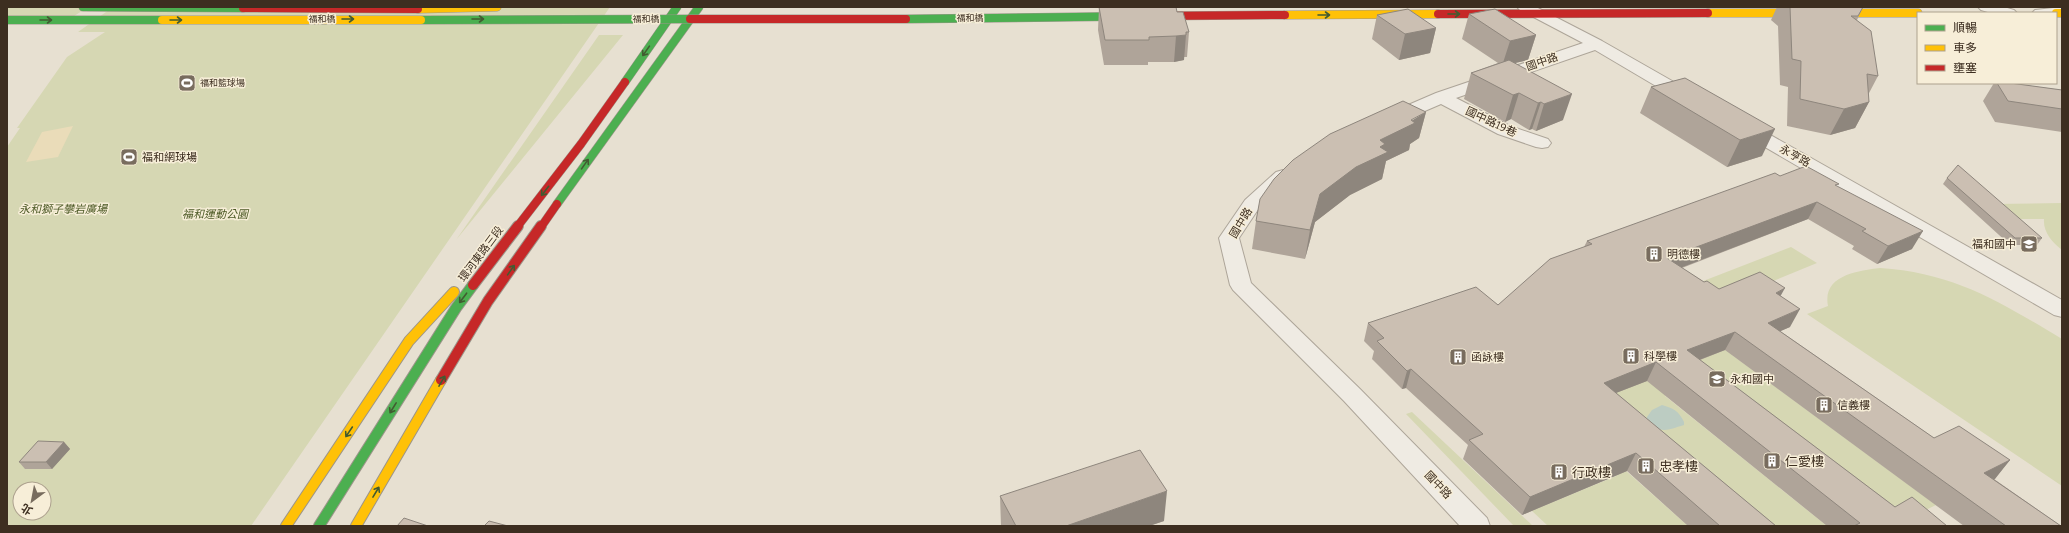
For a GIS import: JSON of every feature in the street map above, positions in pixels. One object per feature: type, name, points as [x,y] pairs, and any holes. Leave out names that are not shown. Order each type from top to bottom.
[{"type":"main road","name":"福和橋","points":[[82,7],[452,9],[580,12],[862,12],[1318,7]]},
{"type":"main road","points":[[452,9],[497,7]]},
{"type":"main road","name":"環河東路三段","points":[[319,526],[456,308],[581,144],[677,7]]},
{"type":"main road","points":[[356,526],[488,301],[599,144],[699,7]]},
{"type":"main road","name":"福和橋","points":[[7,20],[866,19],[1285,15],[1532,10],[1917,13]]},
{"type":"main road","points":[[286,526],[409,341],[517,221],[529,212]]},
{"type":"street","points":[[1986,7],[2005,12]]},
{"type":"street","points":[[1532,10],[1596,44],[1700,104]]},
{"type":"street","name":"國中路","points":[[1373,128],[1442,97],[1596,44]]},
{"type":"street","name":"國中路19巷","points":[[1442,97],[1504,130],[1542,143]]},
{"type":"street","name":"永亨路","points":[[1727,119],[2062,310]]},
{"type":"street","name":"國中路","points":[[1301,163],[1295,166],[1252,204],[1229,238],[1241,285],[1352,395],[1477,526]]},
{"type":"green space","points":[[7,7],[88,7],[65,22],[7,22]]},
{"type":"green space","name":"福和運動公園","points":[[113,7],[610,7],[251,526],[7,526],[7,147],[20,128],[17,128],[67,57],[105,32],[78,32]]},
{"type":"green space","points":[[599,35],[623,35],[456,240]]},
{"type":"green space","points":[[2062,203],[2062,250],[2049,236],[2045,228],[2044,219],[2010,219],[1993,204]]},
{"type":"green space","points":[[1791,247],[1817,263],[1710,307],[1680,290]]},
{"type":"green space","points":[[1880,268],[1907,271],[1954,283],[1997,302],[2062,339],[2062,486],[1807,314],[1828,306],[1830,287],[1836,281],[1852,273]]},
{"type":"green space","points":[[1747,341],[1732,355],[1936,505],[1903,521],[1678,368]]},
{"type":"green space","points":[[1670,371],[1665,396],[1827,526],[1742,526],[1595,401]]},
{"type":"green space","points":[[1412,412],[1533,526],[1514,526],[1406,414]]},
{"type":"green space","points":[[1482,464],[1536,509],[1616,476],[1625,470],[1688,526],[1548,526]]},
{"type":"sand","points":[[73,126],[58,157],[26,162],[42,132]]},
{"type":"shaded area","points":[[1662,405],[1678,413],[1684,422],[1684,425],[1661,430],[1647,422],[1647,417],[1652,410]]},
{"type":"building","points":[[1099,7],[1176,7],[1177,12],[1183,12],[1189,32],[1186,32],[1186,35],[1149,37],[1149,40],[1105,40]]},
{"type":"building","points":[[1790,7],[1863,7],[1858,16],[1851,16],[1871,31],[1878,76],[1867,74],[1869,102],[1844,109],[1800,99],[1801,61],[1792,59]]},
{"type":"building","points":[[1408,9],[1436,28],[1405,34],[1377,15]]},
{"type":"building","points":[[1495,9],[1536,35],[1510,41],[1469,14]]},
{"type":"building","points":[[1509,60],[1572,94],[1544,104],[1541,102],[1538,103],[1519,93],[1513,95],[1471,73]]},
{"type":"building","points":[[1685,78],[1775,129],[1740,140],[1651,87]]},
{"type":"building","points":[[1998,84],[2017,84],[2062,90],[2062,109],[2008,101]]},
{"type":"building","points":[[1403,101],[1426,112],[1411,120],[1415,123],[1380,140],[1385,144],[1380,147],[1388,152],[1356,167],[1320,194],[1310,230],[1256,221],[1260,199],[1274,179],[1293,160],[1330,134]]},
{"type":"building","points":[[1958,165],[2042,238],[2015,238],[1947,178]]},
{"type":"building","points":[[1806,166],[1839,184],[1835,185],[1923,231],[1888,246],[1862,231],[1866,229],[1817,202],[1667,258],[1704,282],[1707,281],[1719,289],[1760,272],[1785,288],[1776,293],[1800,309],[1768,323],[1934,438],[1959,426],[2010,460],[1984,473],[2061,526],[2006,526],[1735,332],[1687,350],[1895,507],[1912,497],[1947,526],[1854,526],[1860,523],[1656,362],[1604,383],[1776,526],[1720,526],[1636,453],[1530,497],[1469,440],[1483,434],[1411,369],[1407,371],[1377,341],[1384,338],[1368,323],[1476,287],[1498,305],[1550,259],[1592,244],[1587,241],[1775,173],[1780,176]]},
{"type":"building","points":[[38,441],[64,442],[46,462],[19,462]]},
{"type":"building","points":[[1140,450],[1167,491],[1066,526],[1016,526],[1000,496]]},
{"type":"building","points":[[404,518],[428,526],[397,526]]},
{"type":"building","points":[[489,521],[508,526],[484,526]]},
{"type":"traffic: fast","points":[[83,7],[243,8]]},
{"type":"traffic: fast","points":[[625,82],[677,7]]},
{"type":"traffic: fast","points":[[557,204],[699,7]]},
{"type":"traffic: fast","points":[[906,19],[1153,16]]},
{"type":"traffic: fast","points":[[421,20],[690,19]]},
{"type":"traffic: fast","points":[[7,20],[162,20]]},
{"type":"traffic: fast","points":[[319,526],[456,308],[473,285]]},
{"type":"traffic: slow","points":[[418,9],[497,7]]},
{"type":"traffic: slow","points":[[1708,13],[1917,13]]},
{"type":"traffic: slow","points":[[2057,13],[2062,13]]},
{"type":"traffic: slow","points":[[1285,15],[1438,14]]},
{"type":"traffic: slow","points":[[162,20],[421,20]]},
{"type":"traffic: slow","points":[[286,526],[409,341],[454,292]]},
{"type":"traffic: slow","points":[[356,526],[441,380]]},
{"type":"traffic: jam","points":[[243,8],[418,9]]},
{"type":"traffic: jam","points":[[1438,14],[1708,13]]},
{"type":"traffic: jam","points":[[1153,16],[1285,15]]},
{"type":"traffic: jam","points":[[690,19],[906,19]]},
{"type":"traffic: jam","points":[[473,285],[581,144],[625,82]]},
{"type":"traffic: jam","points":[[441,380],[488,301],[557,204]]},
{"type":"place","name":"福和籃球場","points":[[187,83]]},
{"type":"place","name":"福和網球場","points":[[129,157]]},
{"type":"place","name":"福和國中","points":[[2029,244]]},
{"type":"place","name":"明德樓","points":[[1654,254]]},
{"type":"place","name":"科學樓","points":[[1631,356]]},
{"type":"place","name":"函詠樓","points":[[1458,357]]},
{"type":"place","name":"永和國中","points":[[1717,379]]},
{"type":"place","name":"信義樓","points":[[1824,405]]},
{"type":"place","name":"仁愛樓","points":[[1772,461]]},
{"type":"place","name":"忠孝樓","points":[[1646,466]]},
{"type":"place","name":"行政樓","points":[[1559,472]]},
{"type":"park label","name":"永和獅子攀岩廣場","points":[[63,209]]}]
